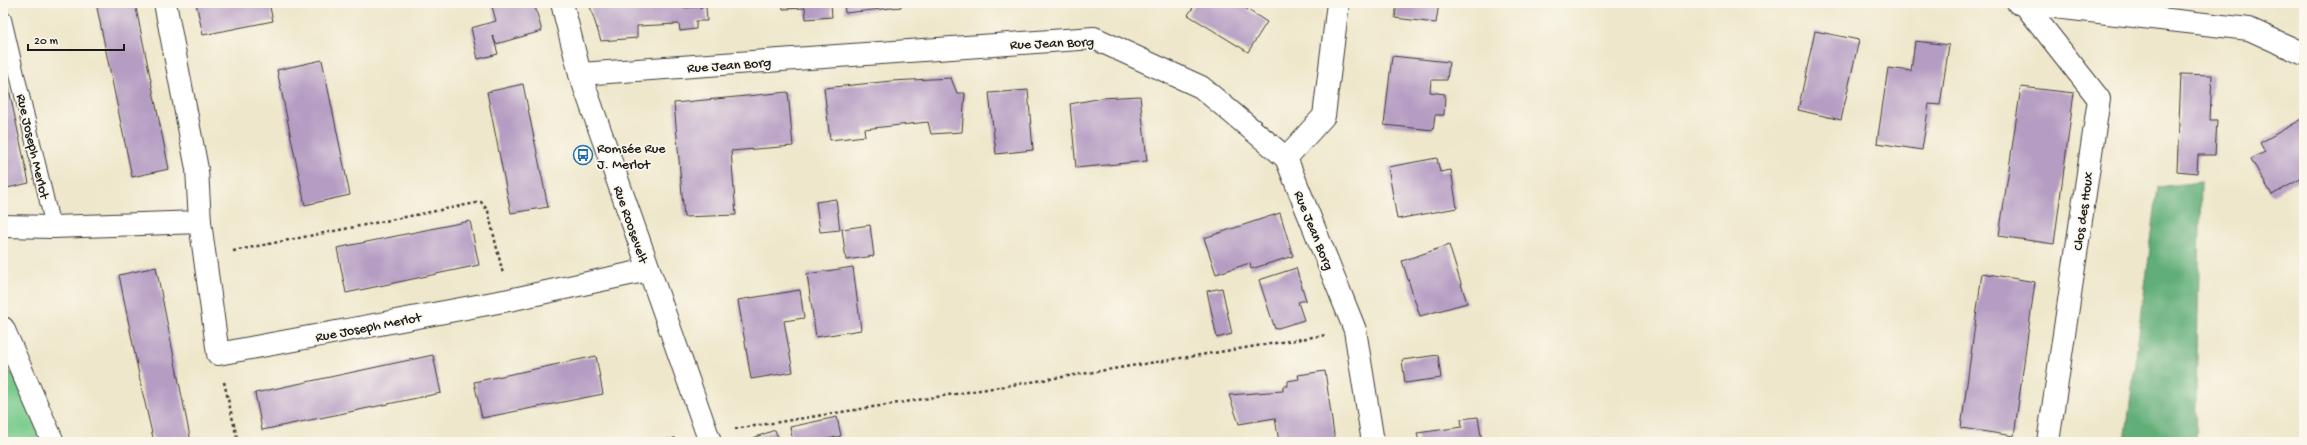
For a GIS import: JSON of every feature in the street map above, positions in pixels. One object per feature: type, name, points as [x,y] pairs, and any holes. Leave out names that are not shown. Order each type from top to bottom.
[{"type":"street","points":[[165,3],[197,169],[200,222],[218,354]]},
{"type":"street","name":"Rue Roosevelt","points":[[562,3],[580,74],[708,438]]},
{"type":"street","points":[[1286,158],[1324,116],[1338,3]]},
{"type":"street","points":[[2021,4],[2248,29],[2304,54]]},
{"type":"street","name":"Clos des Houx","points":[[2021,4],[2099,99],[2048,442]]},
{"type":"street","name":"Rue Jean Borg","points":[[580,74],[1094,38],[1201,87],[1286,158],[1355,330],[1373,442]]},
{"type":"street","points":[[3,226],[53,227],[200,222]]},
{"type":"street","name":"Rue Joseph Merlot","points":[[218,354],[509,300],[648,270]]},
{"type":"street","points":[[3,328],[53,442]]},
{"type":"lane","name":"Rue Joseph Merlot","points":[[4,19],[53,227]]},
{"type":"path","points":[[204,257],[481,202],[488,211],[509,300]]},
{"type":"path","points":[[708,438],[1355,330]]},
{"type":"path","points":[[218,354],[238,442]]},
{"type":"green space","points":[[2201,182],[2195,442],[2125,442],[2158,187]]},
{"type":"green space","points":[[3,372],[12,373],[53,442],[3,442]]},
{"type":"building","points":[[96,3],[135,3],[169,169],[132,177]]},
{"type":"building","points":[[196,3],[269,3],[273,21],[203,35]]},
{"type":"building","points":[[491,3],[534,3],[542,31],[496,44],[493,36],[498,54],[478,59],[471,28],[496,21]]},
{"type":"building","points":[[589,3],[679,3],[681,8],[706,7],[707,21],[696,21],[696,29],[680,31],[679,24],[637,26],[637,38],[601,41]]},
{"type":"building","points":[[782,3],[831,3],[832,17],[806,19],[805,8],[783,9]]},
{"type":"building","points":[[844,3],[900,3],[901,7],[845,13]]},
{"type":"building","points":[[1196,3],[1237,3],[1267,22],[1248,52],[1188,15]]},
{"type":"building","points":[[1397,3],[1439,3],[1436,23],[1395,18]]},
{"type":"building","points":[[1815,31],[1859,40],[1841,120],[1798,110]]},
{"type":"building","points":[[1915,41],[1949,45],[1940,105],[1929,104],[1922,150],[1877,143],[1888,68],[1911,71]]},
{"type":"building","points":[[1392,56],[1449,62],[1447,80],[1431,80],[1430,92],[1445,94],[1444,115],[1435,115],[1433,130],[1384,125]]},
{"type":"building","points":[[322,60],[350,195],[305,205],[277,70]]},
{"type":"building","points":[[3,61],[29,183],[3,189]]},
{"type":"building","points":[[2181,74],[2212,75],[2210,120],[2217,120],[2215,155],[2198,155],[2197,173],[2177,171]]},
{"type":"building","points":[[951,78],[957,93],[965,93],[962,132],[931,134],[928,122],[864,129],[865,136],[830,140],[824,88],[891,81]]},
{"type":"building","points":[[523,84],[548,207],[511,213],[487,92]]},
{"type":"building","points":[[2021,87],[2074,93],[2054,244],[1999,236]]},
{"type":"building","points":[[1028,90],[1033,150],[996,154],[989,93]]},
{"type":"building","points":[[788,92],[793,146],[731,151],[736,215],[684,217],[674,103]]},
{"type":"building","points":[[1140,96],[1147,161],[1076,168],[1070,104],[1102,98]]},
{"type":"building","points":[[2304,118],[2304,177],[2272,195],[2251,159],[2265,152],[2260,143]]},
{"type":"building","points":[[1437,158],[1440,172],[1451,170],[1457,208],[1397,219],[1388,167]]},
{"type":"building","points":[[836,199],[840,230],[820,232],[816,202]]},
{"type":"building","points":[[1280,213],[1293,256],[1251,269],[1250,263],[1216,274],[1204,238]]},
{"type":"building","points":[[470,221],[479,265],[346,293],[337,248]]},
{"type":"building","points":[[870,225],[874,256],[846,260],[842,229]]},
{"type":"building","points":[[1449,245],[1467,303],[1420,316],[1402,261]]},
{"type":"building","points":[[156,267],[191,442],[154,442],[119,275]]},
{"type":"building","points":[[853,267],[861,330],[816,337],[807,274]]},
{"type":"building","points":[[1296,268],[1306,300],[1298,302],[1304,320],[1275,329],[1259,280]]},
{"type":"building","points":[[1982,273],[2035,282],[2014,436],[1961,428]]},
{"type":"building","points":[[1222,288],[1232,334],[1217,338],[1207,291]]},
{"type":"building","points":[[800,290],[804,318],[784,321],[793,372],[751,379],[738,300]]},
{"type":"building","points":[[433,355],[441,393],[262,430],[255,393]]},
{"type":"building","points":[[1438,355],[1441,378],[1405,383],[1402,360]]},
{"type":"building","points":[[596,356],[603,394],[482,418],[474,382]]},
{"type":"building","points":[[1325,371],[1335,442],[1279,442],[1275,418],[1239,424],[1229,395],[1283,391],[1283,386],[1288,386],[1288,381],[1299,379],[1298,375]]},
{"type":"building","points":[[837,417],[841,436],[815,442],[793,442],[790,427]]},
{"type":"building","points":[[1478,417],[1482,442],[1419,442],[1417,433],[1462,427],[1461,419]]},
{"type":"building","points":[[775,430],[780,442],[742,442]]},
{"type":"place","name":"Romsée Rue J. Merlot","points":[[583,155]]}]
